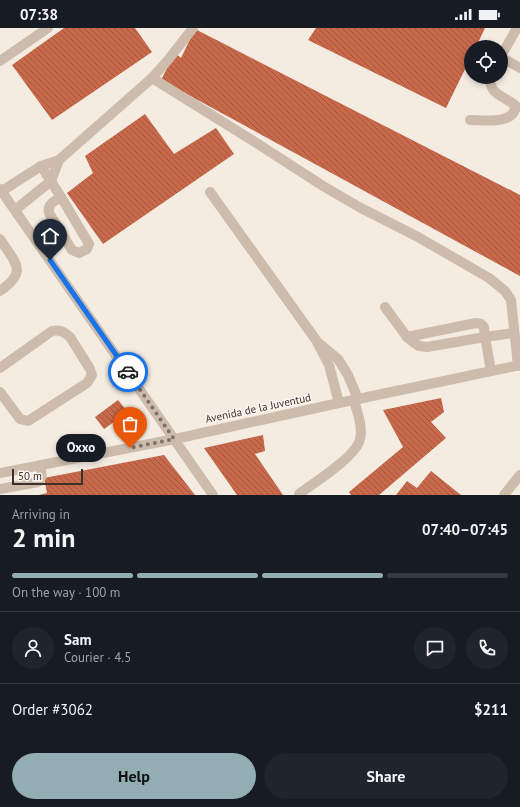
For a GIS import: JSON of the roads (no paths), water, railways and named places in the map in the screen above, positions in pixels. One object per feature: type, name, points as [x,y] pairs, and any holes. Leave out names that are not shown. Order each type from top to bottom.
[{"type":"street","points":[[0,61],[48,28]]},
{"type":"street","points":[[193,28],[152,78],[59,160],[41,166],[1,190],[213,495]]},
{"type":"street","points":[[508,44],[517,28]]},
{"type":"street","points":[[508,61],[520,68]]},
{"type":"street","points":[[152,78],[323,186],[489,278],[505,290],[516,303],[514,334],[519,366]]},
{"type":"street","points":[[470,120],[506,120],[515,112],[516,106],[491,89],[490,84]]},
{"type":"street","points":[[15,210],[51,181],[59,160]]},
{"type":"street","points":[[41,166],[61,196],[89,244],[87,249],[79,253],[72,250],[49,213],[50,205],[61,196]]},
{"type":"street","points":[[210,192],[316,340],[329,365],[339,403]]},
{"type":"street","points":[[0,239],[15,262],[17,268],[17,274],[11,284],[0,291]]},
{"type":"street","points":[[384,307],[407,337],[418,346],[427,347],[485,337],[514,334]]},
{"type":"street","points":[[407,337],[476,323],[481,324],[484,327],[491,371]]},
{"type":"street","points":[[0,368],[52,331],[57,330],[66,333],[70,338],[90,369],[92,375],[87,383],[28,421],[20,419],[0,392]]},
{"type":"street","points":[[299,494],[339,464],[357,448],[360,440],[361,430],[356,400],[348,375],[338,359],[316,340]]},
{"type":"street","name":"Avenida de la Juventud","points":[[0,473],[174,439],[519,366]]},
{"type":"street","points":[[0,490],[38,482],[42,475],[40,465]]},
{"type":"street","points":[[504,495],[520,475]]},
{"type":"place","name":"Oxxo","points":[[130,448]]}]
